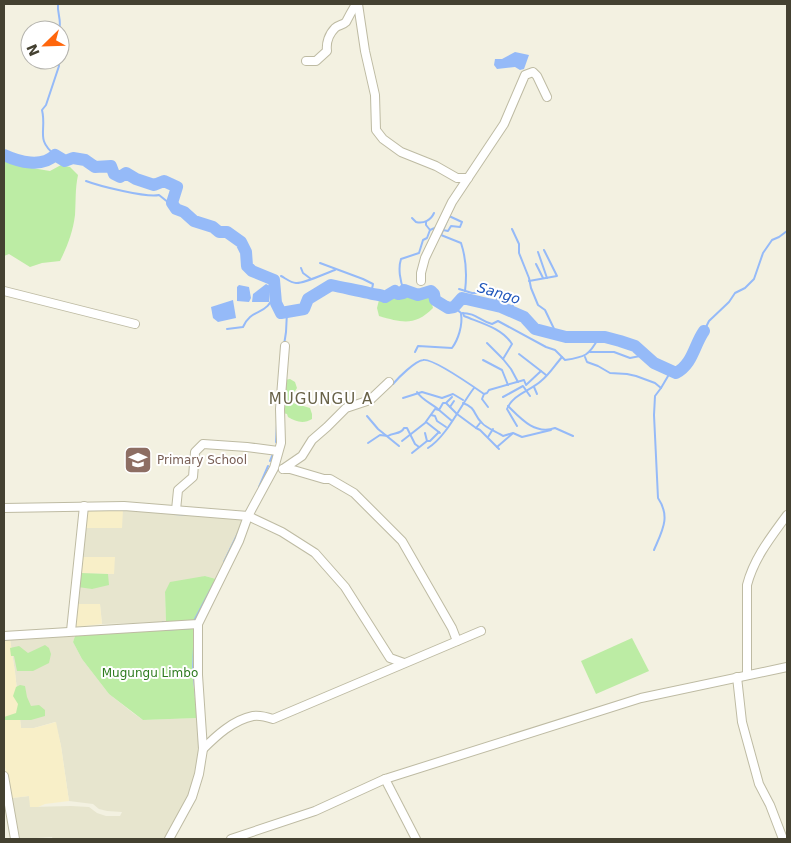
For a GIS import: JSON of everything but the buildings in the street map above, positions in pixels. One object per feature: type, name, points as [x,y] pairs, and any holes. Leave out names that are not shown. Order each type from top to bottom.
[{"type":"street","points":[[306,61],[316,62],[327,51],[326,44],[332,32],[347,20],[357,4]]},
{"type":"street","points":[[357,4],[375,95],[376,130],[383,139],[401,152],[436,166],[457,178],[468,178]]},
{"type":"street","points":[[421,281],[425,258],[452,202],[504,124],[525,75],[533,72],[537,76],[547,97]]},
{"type":"street","points":[[457,178],[462,187]]},
{"type":"street","points":[[4,291],[135,324]]},
{"type":"street","points":[[169,839],[192,797],[199,774],[203,749],[198,675],[198,624],[248,516],[274,468],[281,443],[280,409],[285,346]]},
{"type":"street","points":[[283,469],[302,456],[312,440],[346,408],[370,400],[389,382]]},
{"type":"street","points":[[176,510],[178,490],[193,477],[195,452],[203,444],[247,446],[278,451]]},
{"type":"street","points":[[274,468],[290,469],[330,479],[346,487],[386,524],[402,541],[452,628],[457,641]]},
{"type":"street","points":[[71,632],[84,506]]},
{"type":"street","points":[[4,508],[124,506],[248,516],[282,532],[315,553],[345,587],[390,658],[404,663]]},
{"type":"street","points":[[747,674],[746,601],[748,578],[762,549],[787,515]]},
{"type":"street","points":[[4,636],[198,624]]},
{"type":"street","points":[[203,749],[218,734],[240,721],[254,716],[273,719],[481,630]]},
{"type":"street","points":[[384,671],[389,666],[390,658]]},
{"type":"street","points":[[231,839],[243,837],[316,811],[385,779],[641,698],[787,667]]},
{"type":"street","points":[[737,677],[742,722],[759,784],[770,805],[783,839]]},
{"type":"street","points":[[4,776],[15,839]]},
{"type":"street","points":[[385,779],[416,839]]},
{"type":"shaded area","points":[[85,509],[123,510],[122,528],[83,528]]},
{"type":"shaded area","points":[[123,510],[242,518],[244,520],[216,579],[205,576],[165,592],[166,622],[102,624],[100,605],[75,604],[80,573],[114,574],[81,557],[83,528]]},
{"type":"shaded area","points":[[81,557],[115,557],[114,574],[80,573]]},
{"type":"shaded area","points":[[75,604],[100,604],[102,624],[76,627],[74,624]]},
{"type":"shaded area","points":[[75,636],[73,642],[82,659],[109,694],[143,720],[197,718],[200,751],[195,778],[184,805],[165,839],[53,839],[52,837],[20,839],[12,798],[29,796],[31,807],[89,807],[97,813],[106,816],[120,816],[122,812],[107,811],[99,809],[93,804],[69,801],[61,746],[55,722],[34,728],[21,728],[10,639]]},
{"type":"shaded area","points":[[4,639],[10,639],[21,728],[34,728],[56,722],[69,801],[30,807],[29,796],[12,798],[4,763]]},
{"type":"green space","points":[[4,159],[32,168],[50,171],[61,165],[70,167],[78,175],[73,227],[60,261],[42,263],[30,267],[9,254],[4,256]]},
{"type":"green space","points":[[393,295],[430,297],[433,308],[420,318],[408,321],[379,316],[377,308],[379,300],[384,300]]},
{"type":"green space","points":[[290,379],[295,382],[297,388],[292,396],[293,403],[310,408],[312,419],[309,421],[297,421],[283,413],[285,380]]},
{"type":"green space","points":[[80,573],[108,574],[109,585],[92,589],[78,587]]},
{"type":"green space","points":[[205,576],[216,579],[196,619],[193,622],[166,622],[165,592],[170,582]]},
{"type":"green space","name":"Mugungu Limbo","points":[[193,628],[195,631],[192,670],[197,718],[143,720],[109,694],[82,659],[73,642],[75,636]]},
{"type":"green space","points":[[632,638],[649,671],[596,694],[581,661]]},
{"type":"green space","points":[[45,645],[49,648],[51,654],[49,663],[33,671],[17,671],[10,648],[19,646],[28,653]]},
{"type":"green space","points":[[20,685],[25,686],[31,706],[39,705],[45,710],[45,716],[31,720],[4,720],[4,717],[16,713],[18,704],[13,696],[16,687]]},
{"type":"water","points":[[515,52],[529,55],[524,69],[520,70],[515,67],[497,69],[494,65],[495,59],[502,59]]},
{"type":"water","points":[[266,284],[270,286],[269,302],[252,302],[253,294]]},
{"type":"water","points":[[239,285],[249,287],[251,298],[249,302],[237,301],[237,287]]},
{"type":"water","points":[[233,300],[236,318],[218,322],[213,318],[211,307]]},
{"type":"waterway","points":[[58,4],[60,20]]},
{"type":"waterway","points":[[55,155],[43,139],[42,110],[46,105],[58,70]]},
{"type":"waterway","name":"Sango","points":[[4,155],[16,160],[37,163],[50,159],[55,155],[65,161],[73,158],[85,160],[95,167],[111,166],[114,174],[120,177],[126,173],[136,179],[154,185],[164,181],[177,187],[172,203],[176,209],[184,212],[194,221],[213,227],[219,232],[227,232],[241,242],[246,252],[247,266],[252,271],[274,280],[276,303],[281,313],[304,309],[308,299],[331,285],[385,297],[395,291],[398,294],[403,293],[404,290],[418,295],[431,291],[434,294],[435,300],[448,308],[454,307],[462,298],[501,307],[524,317],[535,329],[566,337],[605,337],[635,346],[654,363],[676,373],[686,365],[704,331]]},
{"type":"waterway","points":[[86,181],[134,193],[159,195],[173,205]]},
{"type":"waterway","points":[[412,218],[416,222],[424,222],[434,213]]},
{"type":"waterway","points":[[443,230],[448,231],[451,226],[460,227],[462,222],[449,216],[441,235],[461,243],[466,267],[465,291]]},
{"type":"waterway","points":[[426,222],[430,230]]},
{"type":"waterway","points":[[404,290],[400,275],[401,259],[419,253],[423,240],[427,238],[430,230],[437,227]]},
{"type":"waterway","points":[[512,229],[519,244],[519,253],[538,305],[545,310],[557,335]]},
{"type":"waterway","name":"Sango","points":[[704,331],[709,321],[729,302],[735,293],[745,288],[754,279],[763,253],[772,240],[787,231]]},
{"type":"waterway","points":[[529,281],[557,276],[544,250]]},
{"type":"waterway","points":[[538,252],[547,278]]},
{"type":"waterway","points":[[320,263],[373,284],[371,294]]},
{"type":"waterway","points":[[536,264],[543,278]]},
{"type":"waterway","points":[[301,268],[303,273],[311,279]]},
{"type":"waterway","points":[[281,276],[292,282],[299,283],[335,270]]},
{"type":"waterway","points":[[459,289],[472,293],[495,293],[497,296],[496,305]]},
{"type":"waterway","points":[[227,329],[243,327],[251,316],[268,305],[275,291]]},
{"type":"waterway","points":[[497,296],[513,298],[513,312]]},
{"type":"waterway","points":[[454,307],[461,313],[474,315],[492,324],[498,321],[555,350],[565,360],[577,358],[589,352],[599,337]]},
{"type":"waterway","points":[[284,345],[287,312]]},
{"type":"waterway","points":[[463,313],[464,316],[491,327],[508,338],[512,344],[503,359],[518,382]]},
{"type":"waterway","points":[[415,352],[418,346],[452,348],[459,332],[461,314]]},
{"type":"waterway","points":[[487,343],[503,359]]},
{"type":"waterway","points":[[590,352],[614,352],[630,358],[645,355]]},
{"type":"waterway","points":[[519,354],[541,371]]},
{"type":"waterway","points":[[517,426],[507,409],[510,404],[517,396],[544,379],[562,357]]},
{"type":"waterway","points":[[585,357],[587,362],[610,373],[636,376],[655,383],[661,388],[671,371]]},
{"type":"waterway","points":[[393,384],[411,366],[423,360],[444,368],[484,394],[489,390],[524,380],[526,385],[541,371],[546,375]]},
{"type":"waterway","points":[[483,360],[502,370],[508,385]]},
{"type":"waterway","points":[[503,397],[523,386],[530,396]]},
{"type":"waterway","points":[[534,387],[537,394]]},
{"type":"waterway","points":[[428,448],[441,436],[474,388]]},
{"type":"waterway","points":[[654,550],[665,518],[658,498],[654,415],[655,396],[661,388]]},
{"type":"waterway","points":[[417,392],[438,409]]},
{"type":"waterway","points":[[403,398],[422,392],[442,398],[453,394],[463,400]]},
{"type":"waterway","points":[[484,394],[482,399],[488,407]]},
{"type":"waterway","points":[[452,397],[446,403],[443,403],[439,410],[452,421]]},
{"type":"waterway","points":[[450,407],[454,401]]},
{"type":"waterway","points":[[446,403],[476,428]]},
{"type":"waterway","points":[[463,403],[473,409],[484,425],[503,436],[513,433],[522,437],[551,430]]},
{"type":"waterway","points":[[508,406],[523,421],[535,428],[548,430],[555,428],[573,436]]},
{"type":"waterway","points":[[402,441],[425,423],[435,409],[439,410]]},
{"type":"waterway","points":[[431,415],[435,416],[437,421],[446,427]]},
{"type":"waterway","points":[[367,416],[378,429],[399,446]]},
{"type":"waterway","points":[[426,422],[440,433]]},
{"type":"waterway","points":[[480,423],[476,428],[499,449]]},
{"type":"waterway","points":[[276,442],[277,424]]},
{"type":"waterway","points":[[368,443],[380,435],[388,436],[407,428],[415,444],[419,447]]},
{"type":"waterway","points":[[488,437],[493,429]]},
{"type":"waterway","points":[[412,453],[427,441],[430,441],[439,432]]},
{"type":"waterway","points":[[425,433],[427,441]]},
{"type":"waterway","points":[[497,447],[512,434]]},
{"type":"waterway","points":[[270,461],[273,454]]},
{"type":"waterway","points":[[259,487],[268,466]]},
{"type":"waterway","points":[[174,514],[194,515]]},
{"type":"waterway","points":[[224,562],[238,533]]},
{"type":"waterway","points":[[194,621],[214,583]]},
{"type":"waterway","points":[[163,622],[170,622]]},
{"type":"waterway","points":[[161,630],[191,628]]},
{"type":"waterway","points":[[194,647],[193,670],[196,697]]},
{"type":"place","name":"Primary School","points":[[138,460]]},
{"type":"district","name":"MUGUNGU A","points":[[321,399]]}]
